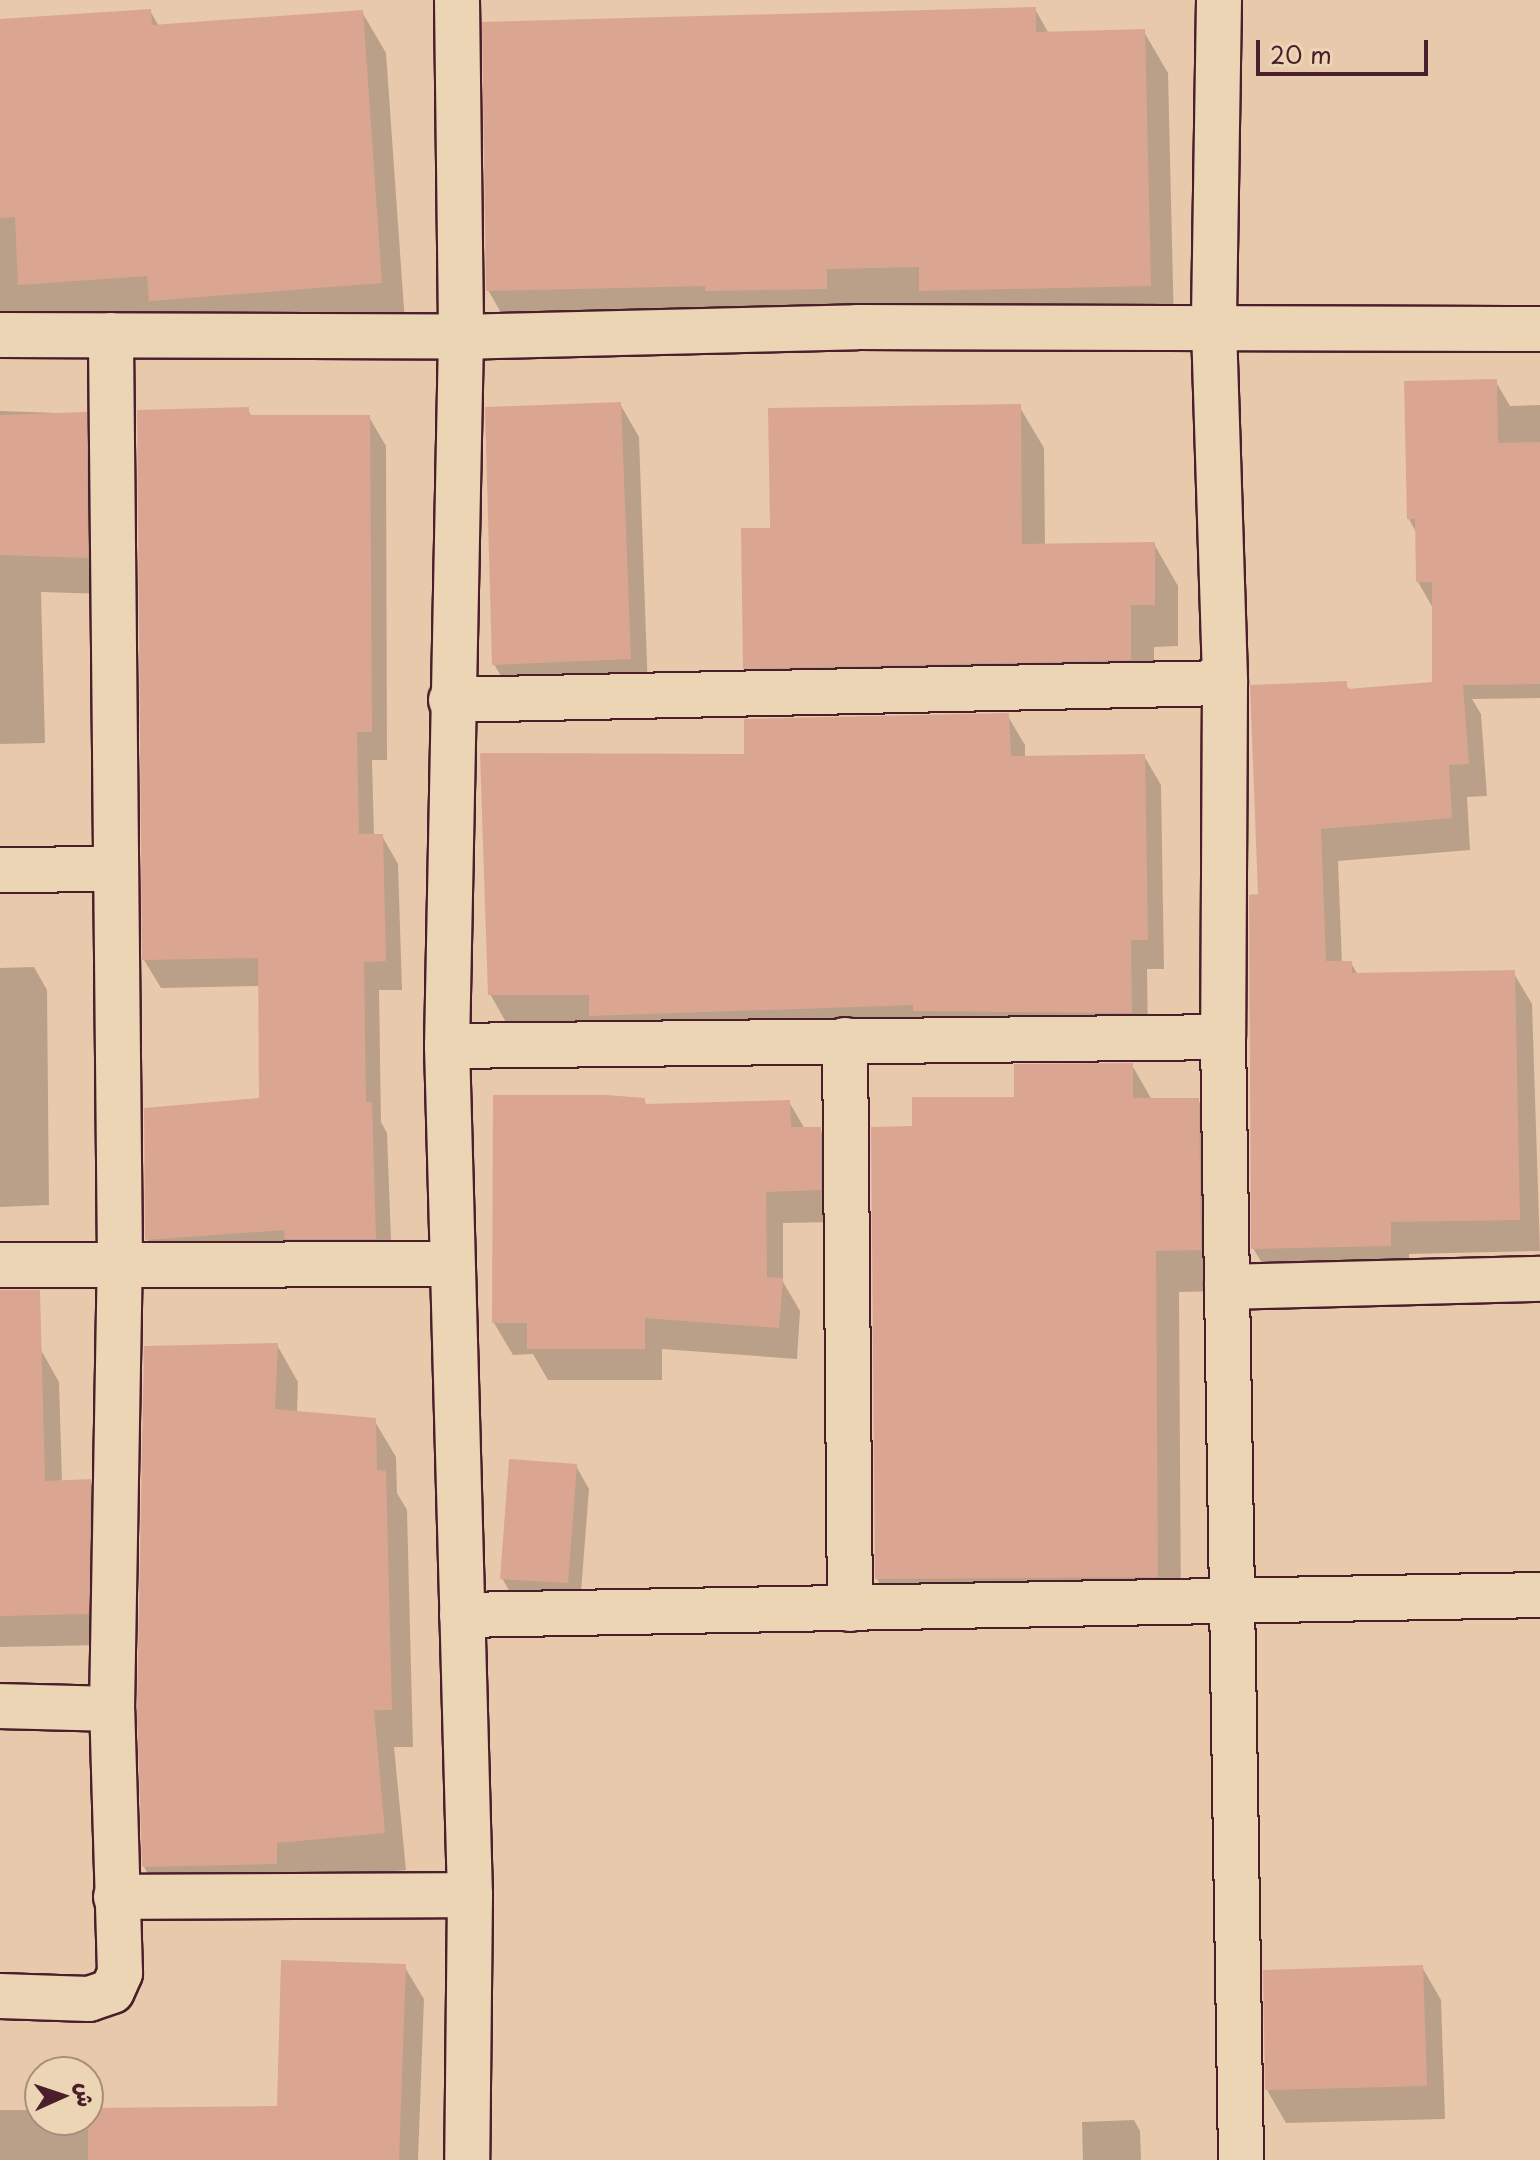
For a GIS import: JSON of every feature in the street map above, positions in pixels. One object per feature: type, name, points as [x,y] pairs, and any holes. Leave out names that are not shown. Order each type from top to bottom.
[{"type":"street","points":[[457,0],[461,337],[451,700],[447,1046],[470,1895],[467,2160]]},
{"type":"street","points":[[1219,0],[1214,328],[1225,683],[1223,1037],[1241,2160]]},
{"type":"street","points":[[0,335],[461,337],[857,327],[1540,329]]},
{"type":"street","points":[[0,1996],[89,1999],[112,1991],[120,1973],[112,1709],[120,1262],[111,335]]},
{"type":"street","points":[[451,700],[1225,683]]},
{"type":"street","points":[[0,870],[116,869]]},
{"type":"street","points":[[447,1046],[1223,1037]]},
{"type":"street","points":[[845,1040],[850,1609]]},
{"type":"street","points":[[0,1265],[120,1262],[451,1264]]},
{"type":"street","points":[[1227,1287],[1540,1279]]},
{"type":"street","points":[[462,1615],[850,1609],[1232,1598],[1540,1595]]},
{"type":"street","points":[[0,1706],[112,1709]]},
{"type":"street","points":[[116,1897],[470,1895]]},
{"type":"building","points":[[1036,7],[1036,32],[1145,29],[1151,286],[919,291],[919,267],[827,269],[827,289],[705,291],[705,286],[486,291],[482,22]]},
{"type":"building","points":[[151,9],[152,25],[363,10],[382,283],[149,301],[147,276],[18,285],[15,217],[0,218],[0,19]]},
{"type":"building","points":[[1497,379],[1498,443],[1540,442],[1540,684],[1463,685],[1469,764],[1449,765],[1452,818],[1321,829],[1326,961],[1352,961],[1352,973],[1515,970],[1520,1220],[1391,1222],[1391,1246],[1251,1249],[1249,895],[1258,894],[1250,685],[1347,681],[1347,689],[1432,682],[1432,582],[1416,582],[1415,519],[1407,519],[1404,381]]},
{"type":"building","points":[[621,402],[631,659],[492,665],[485,407]]},
{"type":"building","points":[[1021,404],[1022,544],[1155,542],[1155,605],[1131,605],[1131,660],[743,669],[741,528],[770,528],[768,408]]},
{"type":"building","points":[[249,407],[249,415],[370,415],[372,732],[357,732],[359,834],[383,834],[386,961],[364,962],[366,1102],[372,1102],[376,1239],[285,1239],[284,1230],[145,1240],[144,1108],[259,1098],[258,958],[142,960],[137,410]]},
{"type":"building","points":[[87,412],[88,558],[0,555],[0,415]]},
{"type":"building","points":[[1009,713],[1011,756],[1145,754],[1148,940],[1131,940],[1132,1013],[913,1011],[913,1005],[589,1016],[589,995],[488,995],[480,753],[744,754],[744,719]]},
{"type":"building","points":[[1133,1063],[1133,1098],[1199,1098],[1201,1250],[1156,1251],[1158,1577],[875,1579],[871,1127],[912,1126],[912,1097],[1014,1097],[1014,1064]]},
{"type":"building","points":[[493,1095],[606,1095],[645,1098],[645,1104],[790,1100],[791,1127],[821,1127],[821,1190],[766,1192],[767,1277],[783,1278],[779,1328],[645,1318],[645,1349],[527,1349],[527,1323],[492,1323]]},
{"type":"building","points":[[0,1290],[40,1290],[45,1481],[91,1479],[89,1614],[0,1616]]},
{"type":"building","points":[[278,1343],[275,1409],[376,1418],[377,1470],[386,1471],[392,1710],[374,1710],[385,1833],[277,1843],[277,1864],[142,1867],[137,1709],[144,1346]]},
{"type":"building","points":[[509,1459],[577,1464],[568,1583],[500,1579]]},
{"type":"building","points":[[281,1960],[406,1964],[399,2160],[88,2160],[88,2136],[104,2136],[104,2108],[277,2106]]},
{"type":"building","points":[[1423,1965],[1427,2086],[1265,2090],[1263,1970]]}]
